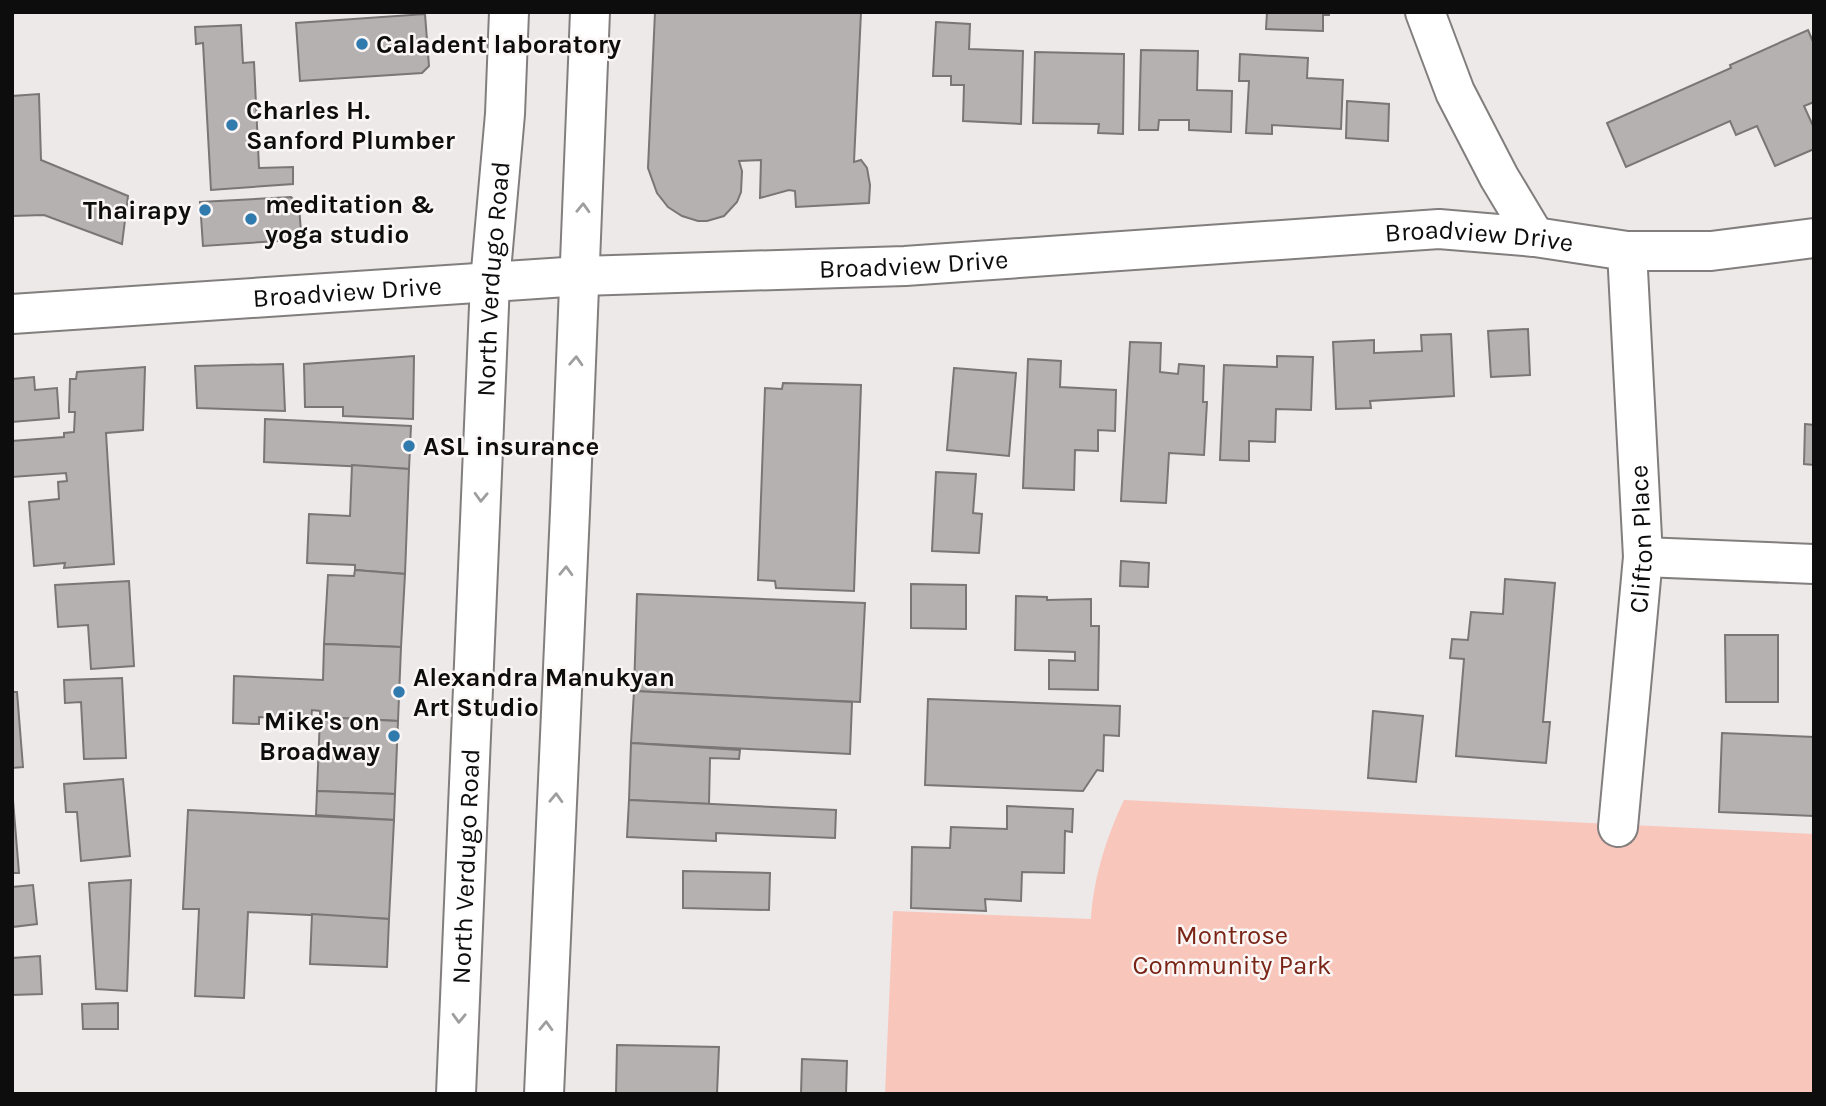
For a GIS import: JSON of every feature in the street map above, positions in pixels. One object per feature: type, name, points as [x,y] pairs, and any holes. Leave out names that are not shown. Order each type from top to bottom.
[{"type":"street","name":"North Verdugo Road","points":[[456,1094],[490,282],[504,122],[509,12]]},
{"type":"street","points":[[544,1094],[581,276],[590,12]]},
{"type":"street","points":[[1425,12],[1455,92],[1499,177],[1535,237]]},
{"type":"street","name":"Broadview Drive","points":[[12,314],[581,276],[905,266],[1439,229],[1535,237],[1627,251],[1711,251],[1814,238]]},
{"type":"street","name":"Clifton Place","points":[[1618,827],[1643,557],[1627,251]]},
{"type":"street","points":[[1643,557],[1814,564]]},
{"type":"green space","name":"Montrose Community Park","points":[[1124,800],[1814,834],[1814,1094],[885,1094],[893,911],[1091,919],[1102,858]]},
{"type":"building","points":[[655,12],[861,12],[854,162],[861,160],[867,168],[869,203],[796,207],[795,191],[789,190],[760,198],[761,160],[739,161],[742,171],[741,192],[737,202],[724,216],[698,221],[682,216],[668,207],[657,193],[648,168]]},
{"type":"building","points":[[1267,12],[1329,12],[1329,15],[1323,15],[1323,31],[1266,29]]},
{"type":"building","name":"Caladent laboratory","points":[[425,14],[429,66],[422,73],[300,81],[296,23]]},
{"type":"building","points":[[936,22],[970,24],[969,49],[1023,51],[1021,124],[963,121],[964,85],[951,85],[951,76],[933,76]]},
{"type":"building","name":"Charles H. Sanford Plumber","points":[[241,25],[243,63],[254,62],[259,168],[293,167],[293,184],[211,190],[203,43],[196,44],[195,27]]},
{"type":"building","points":[[1808,30],[1814,44],[1814,102],[1804,106],[1814,128],[1814,149],[1775,166],[1757,126],[1736,135],[1730,121],[1626,167],[1607,123],[1731,68],[1730,65]]},
{"type":"building","points":[[1141,50],[1198,51],[1197,90],[1232,91],[1231,132],[1189,130],[1189,120],[1159,120],[1158,130],[1139,130]]},
{"type":"building","points":[[1035,52],[1124,54],[1123,134],[1098,133],[1099,124],[1033,123]]},
{"type":"building","points":[[1240,54],[1308,58],[1307,78],[1343,80],[1341,129],[1272,125],[1272,134],[1246,133],[1249,81],[1239,81]]},
{"type":"building","points":[[39,94],[41,160],[128,196],[122,244],[44,215],[12,216],[12,96]]},
{"type":"building","points":[[1347,101],[1389,104],[1388,141],[1346,138]]},
{"type":"building","name":"meditation & yoga studio","points":[[291,197],[299,206],[301,232],[293,240],[203,246],[200,202]]},
{"type":"building","points":[[1528,329],[1530,375],[1491,377],[1488,331]]},
{"type":"building","points":[[1451,334],[1454,396],[1370,401],[1371,408],[1336,409],[1333,342],[1374,340],[1374,353],[1422,351],[1421,335]]},
{"type":"building","points":[[1130,342],[1161,343],[1160,372],[1178,374],[1179,364],[1204,366],[1203,402],[1207,402],[1204,455],[1169,453],[1166,503],[1121,501]]},
{"type":"building","points":[[414,356],[413,419],[343,416],[343,407],[305,407],[304,364]]},
{"type":"building","points":[[1277,356],[1313,357],[1311,410],[1276,409],[1275,442],[1249,441],[1249,461],[1220,460],[1224,365],[1277,367]]},
{"type":"building","points":[[1028,359],[1061,361],[1060,387],[1116,390],[1115,431],[1098,430],[1098,451],[1075,450],[1074,490],[1023,488]]},
{"type":"building","points":[[283,364],[285,411],[197,408],[195,366]]},
{"type":"building","points":[[145,367],[143,430],[106,433],[114,564],[64,568],[65,563],[34,566],[29,502],[59,499],[58,482],[67,481],[66,473],[12,477],[12,441],[64,437],[64,433],[74,432],[75,412],[69,412],[70,379],[76,379],[77,372]]},
{"type":"building","points":[[954,368],[1016,373],[1009,456],[947,450]]},
{"type":"building","points":[[34,377],[35,390],[57,388],[59,418],[12,422],[12,379]]},
{"type":"building","points":[[783,383],[861,385],[854,591],[776,588],[775,581],[758,580],[765,388],[782,389]]},
{"type":"building","points":[[265,419],[411,426],[409,469],[264,462]]},
{"type":"building","points":[[1805,424],[1814,425],[1814,465],[1804,464]]},
{"type":"building","points":[[352,465],[409,469],[405,574],[355,570],[355,565],[307,563],[309,514],[350,516]]},
{"type":"building","points":[[936,472],[976,474],[973,513],[982,514],[979,553],[932,551]]},
{"type":"building","points":[[1121,561],[1149,563],[1148,587],[1120,586]]},
{"type":"building","points":[[355,570],[405,574],[401,647],[324,644],[328,575],[354,576]]},
{"type":"building","points":[[1505,579],[1555,583],[1543,722],[1550,722],[1546,763],[1456,756],[1464,659],[1450,658],[1452,639],[1468,640],[1471,612],[1503,614]]},
{"type":"building","points":[[129,581],[134,666],[91,669],[88,625],[58,627],[55,585]]},
{"type":"building","points":[[911,584],[966,585],[966,629],[911,628]]},
{"type":"building","points":[[637,594],[865,603],[860,702],[634,691]]},
{"type":"building","points":[[1016,596],[1047,597],[1047,600],[1091,599],[1091,626],[1099,626],[1098,690],[1049,689],[1049,660],[1075,661],[1075,652],[1015,650]]},
{"type":"building","points":[[1725,635],[1778,635],[1778,702],[1726,702]]},
{"type":"building","points":[[324,644],[401,647],[398,721],[320,717],[320,711],[312,710],[311,720],[259,717],[259,724],[233,723],[234,676],[323,680]]},
{"type":"building","points":[[122,678],[126,758],[84,759],[81,702],[65,703],[64,680]]},
{"type":"building","points":[[634,691],[852,702],[850,754],[631,743]]},
{"type":"building","points":[[12,692],[17,692],[23,767],[12,768]]},
{"type":"building","points":[[928,699],[1120,706],[1119,736],[1104,735],[1103,771],[1097,770],[1083,791],[925,785]]},
{"type":"building","points":[[1373,711],[1423,716],[1416,782],[1368,778]]},
{"type":"building","points":[[320,717],[398,721],[395,794],[317,791]]},
{"type":"building","points":[[1722,733],[1814,737],[1814,816],[1719,812]]},
{"type":"building","points":[[631,743],[740,750],[739,759],[710,758],[709,804],[629,800]]},
{"type":"building","points":[[123,779],[130,856],[81,861],[77,812],[66,812],[64,784]]},
{"type":"building","points":[[12,788],[19,873],[12,873]]},
{"type":"building","points":[[317,791],[395,794],[394,820],[316,815]]},
{"type":"building","points":[[629,800],[836,810],[835,838],[716,833],[716,841],[627,837]]},
{"type":"building","points":[[1007,806],[1073,809],[1072,832],[1065,831],[1064,873],[1022,872],[1021,901],[985,899],[986,911],[911,908],[912,847],[950,848],[951,827],[1007,829]]},
{"type":"building","points":[[188,810],[394,820],[389,919],[248,912],[244,998],[195,996],[199,909],[183,909]]},
{"type":"building","points":[[683,871],[770,873],[769,910],[683,908]]},
{"type":"building","points":[[131,880],[127,991],[96,989],[89,883]]},
{"type":"building","points":[[33,885],[37,924],[12,927],[12,887]]},
{"type":"building","points":[[312,914],[389,919],[387,967],[310,964]]},
{"type":"building","points":[[40,956],[42,994],[12,995],[12,958]]},
{"type":"building","points":[[118,1003],[118,1029],[83,1029],[82,1004]]},
{"type":"building","points":[[617,1045],[719,1047],[717,1094],[616,1094]]},
{"type":"building","points":[[802,1059],[847,1061],[846,1094],[801,1094]]},
{"type":"place","name":"Caladent laboratory","points":[[362,44]]},
{"type":"place","name":"Charles H. Sanford Plumber","points":[[232,125]]},
{"type":"place","name":"Thairapy","points":[[205,210]]},
{"type":"place","name":"meditation & yoga studio","points":[[251,219]]},
{"type":"place","name":"ASL insurance","points":[[409,446]]},
{"type":"place","name":"Alexandra Manukyan Art Studio","points":[[399,692]]},
{"type":"place","name":"Mike's on Broadway","points":[[394,736]]}]
